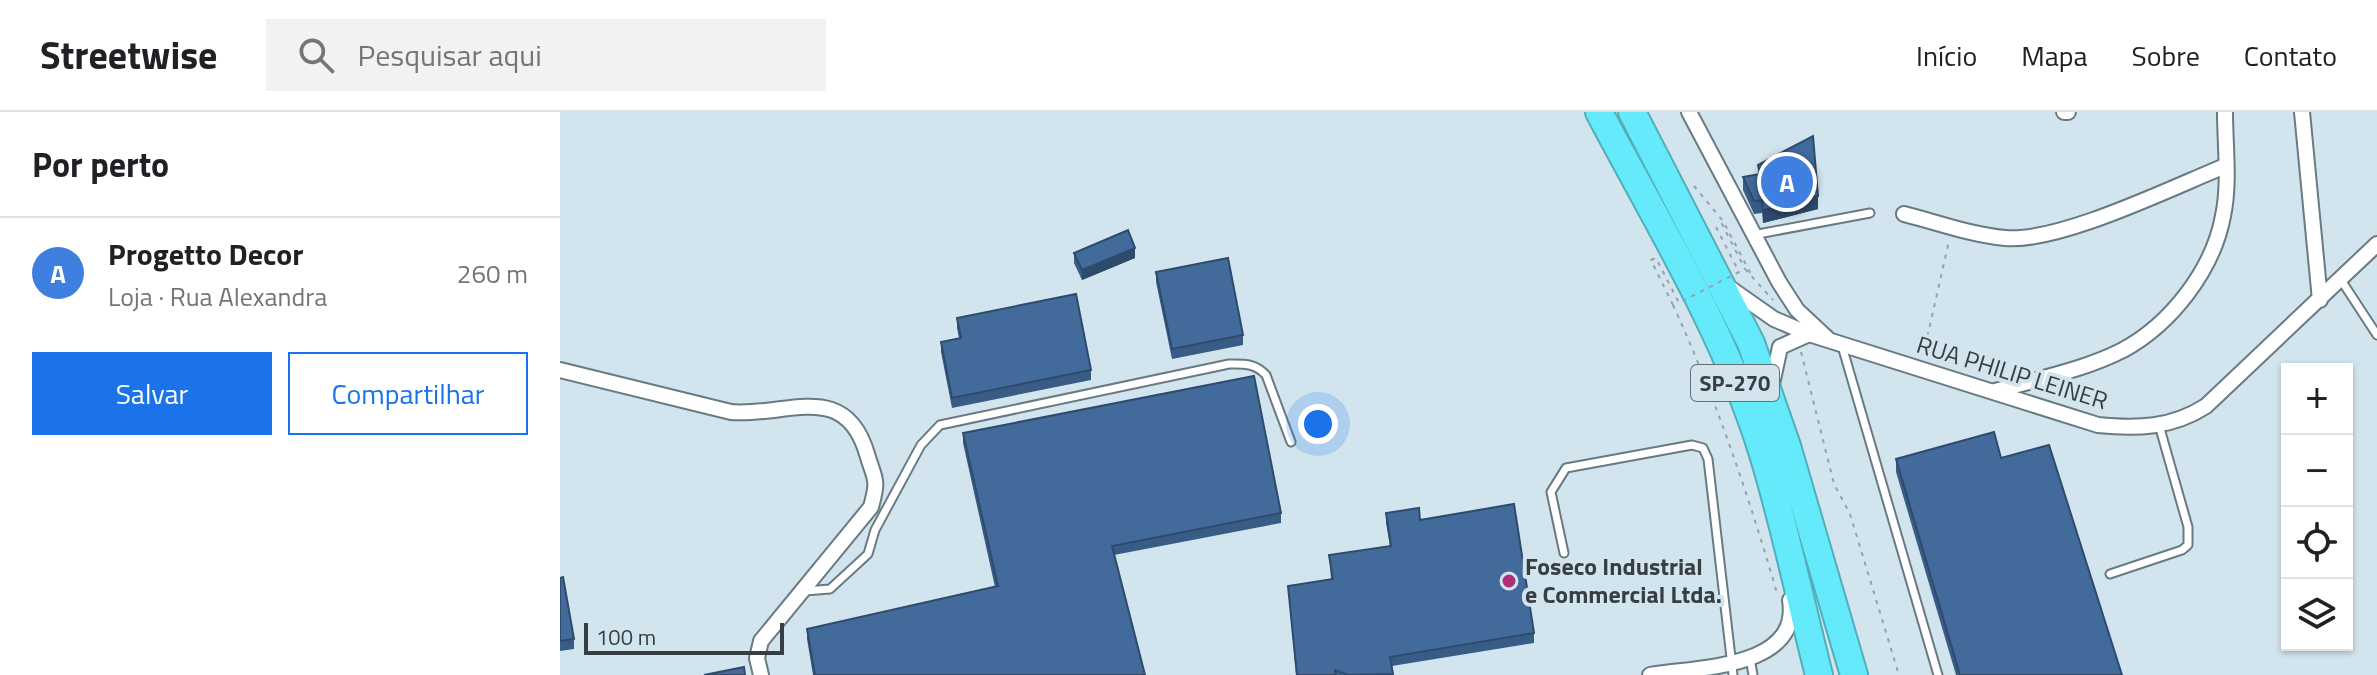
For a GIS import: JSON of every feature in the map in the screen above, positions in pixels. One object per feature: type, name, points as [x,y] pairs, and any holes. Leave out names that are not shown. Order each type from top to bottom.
[{"type":"highway","name":"SP-270","points":[[1599,112],[1706,316],[1762,451],[1819,675]]},
{"type":"highway","name":"SP-270","points":[[1632,112],[1734,276],[1751,343],[1770,396],[1854,675]]},
{"type":"street","points":[[1689,112],[1753,235],[1797,310],[1836,342]]},
{"type":"street","points":[[1995,391],[2090,364],[2123,350],[2142,338],[2192,288],[2219,237],[2224,212],[2225,112]]},
{"type":"street","points":[[2302,112],[2320,300]]},
{"type":"street","points":[[1904,214],[2004,238],[2050,235],[2225,166]]},
{"type":"street","name":"RUA PHILIP LEINER","points":[[1734,276],[1774,319],[1804,336],[1836,342],[2098,425],[2159,425],[2188,418],[2206,406],[2377,244]]},
{"type":"street","points":[[1770,396],[1777,353],[1804,336]]},
{"type":"street","points":[[560,370],[731,412],[753,414],[821,404],[839,411],[862,437],[878,483],[871,507],[761,641],[757,658],[761,675]]},
{"type":"street","points":[[1650,675],[1732,668],[1779,643],[1788,629],[1792,608],[1767,511],[1762,451]]},
{"type":"lane","points":[[1753,235],[1870,213]]},
{"type":"lane","points":[[2341,280],[2377,335]]},
{"type":"lane","points":[[1836,342],[1938,675]]},
{"type":"lane","points":[[802,591],[830,589],[868,554],[875,530],[921,445],[940,425],[1229,364],[1248,364],[1259,367],[1266,375],[1291,442]]},
{"type":"lane","points":[[2110,574],[2182,550],[2188,545],[2188,527],[2159,425]]},
{"type":"lane","points":[[1564,553],[1551,492],[1566,468],[1692,445],[1703,448],[1708,459],[1732,668]]},
{"type":"lane","points":[[1750,658],[1753,675]]},
{"type":"path","points":[[1693,184],[1723,221],[1753,278],[1778,307],[1774,319]]},
{"type":"path","points":[[1753,278],[1734,276],[1722,224],[1716,227],[1739,272],[1679,303],[1656,258],[1651,260],[1708,380],[1736,455],[1776,593]]},
{"type":"path","points":[[1920,369],[1953,227]]},
{"type":"path","points":[[1804,336],[1834,484],[1850,514],[1899,675]]},
{"type":"building","points":[[1813,136],[1818,196],[1763,210],[1762,200],[1754,201],[1743,177],[1760,174],[1758,165]]},
{"type":"building","points":[[1128,230],[1135,248],[1082,270],[1074,253]]},
{"type":"building","points":[[1228,258],[1243,335],[1172,349],[1156,272]]},
{"type":"building","points":[[1076,294],[1091,370],[952,398],[941,342],[961,338],[957,318]]},
{"type":"building","points":[[1254,376],[1281,513],[1112,546],[1145,675],[815,675],[807,629],[998,586],[963,433]]},
{"type":"building","points":[[1994,432],[2001,458],[2049,445],[2122,675],[1960,675],[1896,459]]},
{"type":"building","points":[[1514,504],[1534,633],[1390,657],[1393,674],[1348,675],[1335,670],[1336,675],[1297,675],[1288,586],[1333,579],[1329,555],[1391,546],[1386,513],[1419,508],[1420,520]]},
{"type":"building","points":[[563,577],[574,639],[560,641],[560,578]]},
{"type":"building","points":[[744,667],[745,675],[704,675]]},
{"type":"place","name":"Progetto Decor","points":[[1787,182]]},
{"type":"place","name":"Foseco Industrial e Commercial Ltda.","points":[[1509,581]]}]
